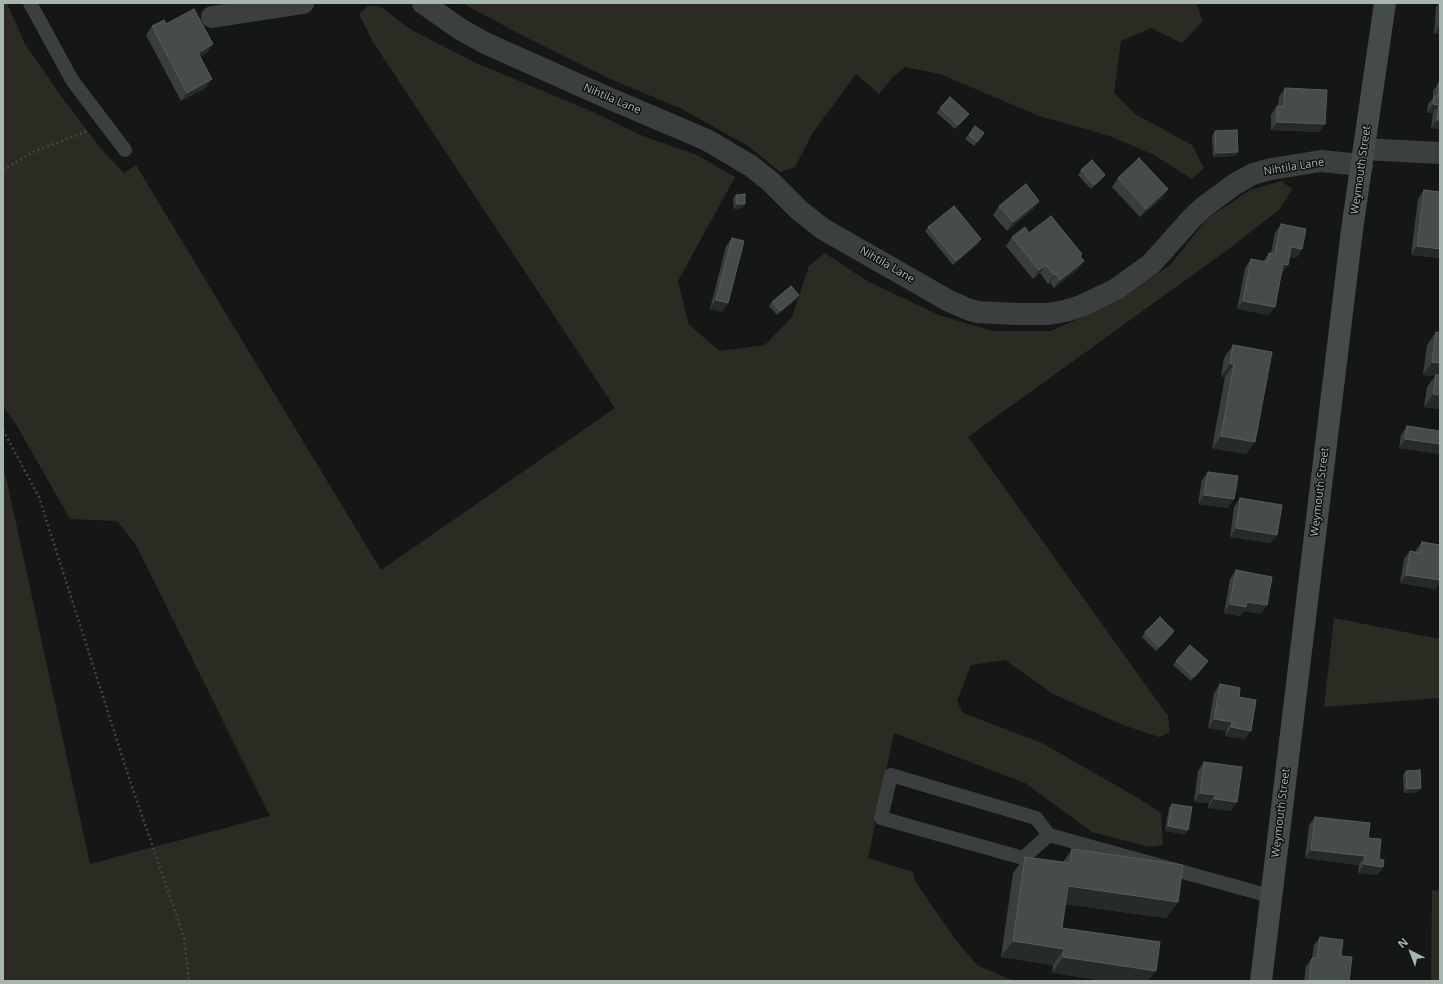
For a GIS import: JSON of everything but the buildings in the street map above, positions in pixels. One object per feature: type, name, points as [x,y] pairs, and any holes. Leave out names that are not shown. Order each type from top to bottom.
[{"type":"main road","name":"Weymouth Street","points":[[1261,981],[1270,896],[1352,230],[1385,3]]},
{"type":"street","points":[[212,17],[303,3]]},
{"type":"street","name":"Nihtila Lane","points":[[423,3],[460,29],[485,43],[707,140],[751,166],[771,182],[805,215],[823,229],[949,301],[978,312],[1048,314],[1081,306],[1115,290],[1151,264],[1192,218],[1205,206],[1253,174],[1271,169],[1321,161],[1440,153]]},
{"type":"lane","points":[[30,3],[72,80],[125,150]]},
{"type":"lane","points":[[1049,835],[1023,858],[881,818],[891,775],[1036,818],[1049,835],[1270,896]]},
{"type":"path","points":[[3,170],[35,151],[105,124]]},
{"type":"path","points":[[3,430],[41,505],[130,781],[184,938],[189,981]]},
{"type":"shaded area","points":[[3,3],[7,3],[25,44],[61,96],[102,150],[124,173],[136,165],[381,570],[615,408],[373,42],[359,14],[369,5],[381,7],[410,29],[476,63],[586,109],[643,136],[697,155],[735,177],[678,281],[689,325],[720,351],[765,345],[792,317],[809,266],[825,253],[867,281],[939,315],[992,331],[1051,331],[1120,300],[1171,264],[1208,218],[1250,190],[1282,181],[1292,189],[1280,209],[1230,248],[968,437],[1168,716],[1170,732],[1159,737],[1123,725],[1053,694],[1005,660],[971,665],[957,701],[963,713],[1042,743],[1138,798],[1161,813],[1163,845],[1149,847],[1092,832],[1025,783],[894,733],[868,858],[913,872],[915,881],[955,939],[977,965],[1009,979],[1018,981],[3,981],[3,471],[6,477],[90,864],[270,816],[136,545],[117,521],[70,519],[17,426],[3,406]]},
{"type":"shaded area","points":[[462,3],[1196,3],[1203,21],[1182,43],[1151,28],[1121,41],[1114,93],[1135,114],[1192,145],[1204,168],[1192,179],[1154,155],[1110,136],[1039,116],[940,74],[905,67],[893,77],[879,94],[856,74],[812,134],[795,167],[780,172],[748,146],[682,109],[610,79],[531,40]]},
{"type":"shaded area","points":[[1334,618],[1440,639],[1440,698],[1324,707]]},
{"type":"shaded area","points":[[1432,890],[1440,891],[1440,981],[1431,981]]}]
